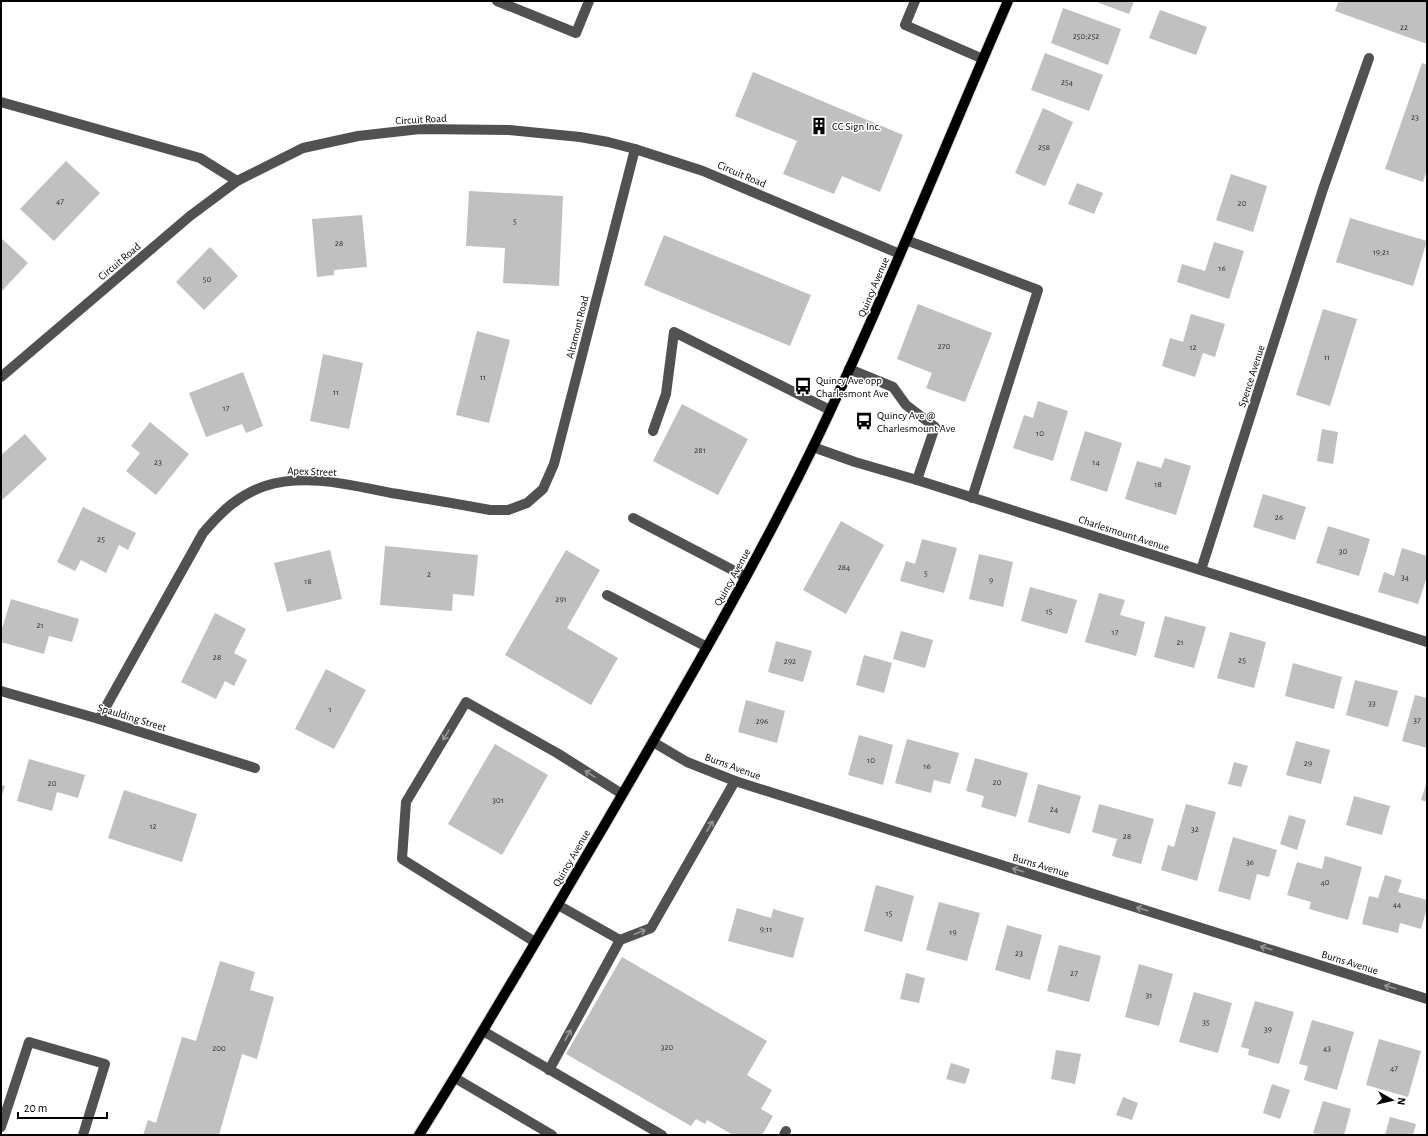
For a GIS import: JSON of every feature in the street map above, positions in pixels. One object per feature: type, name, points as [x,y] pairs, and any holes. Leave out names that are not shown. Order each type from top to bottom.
[{"type":"main road","name":"Quincy Avenue","points":[[419,1135],[455,1078],[558,905],[707,647],[778,516],[813,447],[849,369],[900,254],[1008,1]]},
{"type":"street","points":[[497,1],[576,33],[589,1]]},
{"type":"street","points":[[915,1],[905,25],[983,60]]},
{"type":"street","name":"Spence Avenue","points":[[1201,570],[1323,189],[1369,58]]},
{"type":"street","points":[[1,102],[200,158],[237,181]]},
{"type":"street","name":"Circuit Road","points":[[1,377],[190,216],[237,181],[303,148],[358,136],[420,128],[509,130],[580,137],[636,149],[703,171],[900,254]]},
{"type":"street","name":"Altamont Road","points":[[527,503],[543,488],[554,464],[636,149]]},
{"type":"street","points":[[906,240],[1038,290],[972,498]]},
{"type":"street","points":[[653,432],[666,394],[674,332],[830,410]]},
{"type":"street","points":[[849,369],[893,387],[906,406],[935,427],[917,480]]},
{"type":"street","name":"Charlesmount Avenue","points":[[813,447],[855,462],[917,480],[1427,642]]},
{"type":"street","name":"Apex Street","points":[[99,719],[203,533],[221,513],[242,497],[265,486],[288,481],[316,481],[343,484],[490,510],[508,510],[527,503]]},
{"type":"street","points":[[633,518],[746,577]]},
{"type":"street","points":[[607,596],[707,647]]},
{"type":"street","name":"Spaulding Street","points":[[1,691],[99,719],[255,768]]},
{"type":"street","points":[[536,942],[402,859],[406,802],[466,702],[557,753],[622,794]]},
{"type":"street","name":"Burns Avenue","points":[[652,742],[687,762],[735,781],[1427,999]]},
{"type":"street","points":[[549,1070],[620,940],[651,928],[735,781]]},
{"type":"street","points":[[558,905],[620,940]]},
{"type":"street","points":[[483,1031],[662,1135]]},
{"type":"street","points":[[1,1127],[29,1042],[105,1064],[83,1135]]},
{"type":"street","points":[[455,1078],[552,1135]]},
{"type":"building","points":[[1094,1],[1134,1],[1129,14]]},
{"type":"building","points":[[1339,1],[1427,1],[1427,44],[1335,11]]},
{"type":"building","points":[[1063,8],[1121,29],[1108,65],[1051,43]]},
{"type":"building","points":[[1160,10],[1207,27],[1196,55],[1149,38]]},
{"type":"building","points":[[1045,53],[1103,75],[1089,111],[1031,90]]},
{"type":"building","points":[[1422,63],[1427,65],[1427,170],[1423,182],[1385,169]]},
{"type":"building","name":"CC Sign Inc.","points":[[753,72],[903,135],[880,192],[842,176],[834,194],[783,174],[797,141],[735,116]]},
{"type":"building","points":[[1043,108],[1073,122],[1045,186],[1015,173]]},
{"type":"building","points":[[66,161],[100,193],[54,241],[20,209]]},
{"type":"building","points":[[1231,174],[1267,186],[1253,232],[1216,220]]},
{"type":"building","points":[[1077,183],[1103,193],[1094,214],[1068,204]]},
{"type":"building","points":[[469,191],[563,196],[559,286],[503,283],[505,248],[466,246]]},
{"type":"building","points":[[362,215],[367,267],[334,270],[334,275],[317,277],[312,219]]},
{"type":"building","points":[[1350,218],[1427,241],[1413,286],[1336,262]]},
{"type":"building","points":[[664,235],[811,295],[790,346],[644,285]]},
{"type":"building","points":[[1,238],[28,263],[1,292]]},
{"type":"building","points":[[1214,242],[1244,251],[1229,299],[1177,282],[1182,264],[1205,271]]},
{"type":"building","points":[[210,247],[238,276],[204,310],[176,282]]},
{"type":"building","points":[[918,304],[992,333],[965,402],[926,388],[932,373],[897,359]]},
{"type":"building","points":[[1323,309],[1357,319],[1330,406],[1296,395]]},
{"type":"building","points":[[1191,314],[1225,324],[1215,357],[1203,353],[1195,377],[1162,366],[1170,338],[1183,342]]},
{"type":"building","points":[[477,331],[510,340],[489,423],[456,415]]},
{"type":"building","points":[[323,354],[363,363],[349,429],[310,421]]},
{"type":"building","points":[[243,372],[263,426],[246,433],[242,424],[206,437],[189,393]]},
{"type":"building","points":[[1038,401],[1068,411],[1053,461],[1013,448],[1024,415],[1033,418]]},
{"type":"building","points":[[682,404],[748,439],[718,495],[653,461]]},
{"type":"building","points":[[150,422],[189,454],[156,495],[126,471],[140,453],[131,446]]},
{"type":"building","points":[[1322,429],[1338,432],[1333,464],[1317,461]]},
{"type":"building","points":[[1085,431],[1122,443],[1107,492],[1070,480]]},
{"type":"building","points":[[25,434],[47,459],[1,501],[1,455]]},
{"type":"building","points":[[1165,458],[1191,466],[1176,515],[1125,499],[1137,461],[1161,468]]},
{"type":"building","points":[[1263,494],[1306,507],[1295,540],[1253,527]]},
{"type":"building","points":[[83,507],[136,533],[128,550],[119,545],[106,573],[81,560],[75,571],[57,562]]},
{"type":"building","points":[[841,521],[884,545],[846,614],[803,590]]},
{"type":"building","points":[[1328,526],[1370,539],[1359,576],[1316,563]]},
{"type":"building","points":[[922,539],[957,548],[944,593],[900,581],[906,561],[915,564]]},
{"type":"building","points":[[385,546],[478,555],[474,596],[453,594],[452,611],[380,605]]},
{"type":"building","points":[[1402,548],[1427,556],[1427,577],[1418,604],[1378,592],[1384,572],[1394,576]]},
{"type":"building","points":[[330,550],[342,599],[287,612],[274,563]]},
{"type":"building","points":[[566,550],[600,570],[567,628],[618,658],[591,705],[505,655]]},
{"type":"building","points":[[979,554],[1013,562],[1003,607],[969,599]]},
{"type":"building","points":[[1030,587],[1077,600],[1067,634],[1021,621]]},
{"type":"building","points":[[1099,593],[1125,600],[1120,615],[1145,622],[1136,656],[1085,642]]},
{"type":"building","points":[[11,599],[79,619],[72,642],[49,636],[44,654],[1,642],[1,632]]},
{"type":"building","points":[[215,613],[246,629],[234,653],[247,660],[234,686],[225,681],[216,699],[181,682]]},
{"type":"building","points":[[1165,616],[1206,627],[1194,668],[1154,657]]},
{"type":"building","points":[[901,631],[933,640],[925,668],[893,659]]},
{"type":"building","points":[[1230,632],[1266,642],[1254,688],[1217,678]]},
{"type":"building","points":[[776,641],[812,651],[803,682],[768,672]]},
{"type":"building","points":[[864,655],[892,663],[884,693],[856,685]]},
{"type":"building","points":[[1293,663],[1342,677],[1334,709],[1285,696]]},
{"type":"building","points":[[326,669],[366,690],[334,749],[295,729]]},
{"type":"building","points":[[1355,680],[1398,691],[1388,727],[1346,715]]},
{"type":"building","points":[[1415,695],[1427,698],[1427,748],[1402,741]]},
{"type":"building","points":[[746,700],[785,711],[777,743],[738,732]]},
{"type":"building","points":[[859,735],[893,745],[883,785],[848,775]]},
{"type":"building","points":[[907,739],[959,753],[950,784],[934,780],[931,793],[895,783]]},
{"type":"building","points":[[1296,741],[1330,750],[1321,784],[1286,775]]},
{"type":"building","points":[[495,744],[548,775],[502,855],[448,824]]},
{"type":"building","points":[[975,758],[1028,773],[1016,817],[981,807],[984,796],[966,791]]},
{"type":"building","points":[[29,759],[85,775],[78,798],[57,792],[52,811],[17,801]]},
{"type":"building","points":[[1234,762],[1248,766],[1241,787],[1228,784]]},
{"type":"building","points":[[1427,781],[1427,802],[1421,800]]},
{"type":"building","points":[[1038,784],[1081,796],[1070,834],[1028,822]]},
{"type":"building","points":[[1,785],[5,786],[1,798]]},
{"type":"building","points":[[124,790],[197,814],[182,862],[108,838]]},
{"type":"building","points":[[1354,796],[1390,806],[1382,835],[1346,825]]},
{"type":"building","points":[[1099,804],[1154,819],[1141,864],[1112,856],[1117,839],[1092,832]]},
{"type":"building","points":[[1186,804],[1216,812],[1197,881],[1161,870],[1168,845],[1174,847]]},
{"type":"building","points":[[1289,815],[1306,820],[1297,850],[1280,844]]},
{"type":"building","points":[[1233,837],[1277,850],[1269,877],[1257,874],[1250,900],[1218,891]]},
{"type":"building","points":[[1325,856],[1362,867],[1348,920],[1309,909],[1311,902],[1287,895],[1297,862],[1322,869]]},
{"type":"building","points":[[1385,875],[1402,880],[1398,892],[1427,900],[1427,908],[1421,929],[1400,923],[1398,933],[1362,924],[1369,896],[1378,898]]},
{"type":"building","points":[[876,885],[914,896],[902,942],[864,931]]},
{"type":"building","points":[[939,902],[980,913],[967,961],[926,950]]},
{"type":"building","points":[[737,908],[771,918],[773,909],[804,918],[793,958],[728,941]]},
{"type":"building","points":[[1007,925],[1042,935],[1030,980],[995,970]]},
{"type":"building","points":[[1059,945],[1101,956],[1089,1002],[1047,991]]},
{"type":"building","points":[[622,957],[767,1041],[747,1075],[772,1090],[761,1109],[773,1116],[762,1135],[733,1135],[707,1120],[705,1124],[696,1119],[691,1126],[566,1054]]},
{"type":"building","points":[[220,961],[255,972],[250,990],[274,997],[257,1059],[242,1054],[219,1135],[143,1135],[148,1120],[156,1123],[182,1037],[196,1041]]},
{"type":"building","points":[[1139,964],[1173,974],[1159,1026],[1125,1017]]},
{"type":"building","points":[[906,973],[925,978],[919,1003],[900,999]]},
{"type":"building","points":[[1194,992],[1232,1003],[1218,1053],[1179,1042]]},
{"type":"building","points":[[1255,1001],[1294,1012],[1279,1064],[1248,1055],[1249,1049],[1241,1047]]},
{"type":"building","points":[[1312,1020],[1354,1032],[1337,1090],[1304,1080],[1308,1066],[1299,1064]]},
{"type":"building","points":[[1379,1039],[1421,1051],[1408,1097],[1366,1085]]},
{"type":"building","points":[[1056,1050],[1081,1054],[1075,1084],[1051,1079]]},
{"type":"building","points":[[951,1063],[970,1069],[965,1084],[946,1079]]},
{"type":"building","points":[[1272,1084],[1290,1090],[1280,1119],[1263,1113]]},
{"type":"building","points":[[1123,1097],[1138,1103],[1132,1120],[1116,1115]]},
{"type":"building","points":[[1323,1101],[1351,1109],[1344,1135],[1321,1135],[1313,1133]]},
{"type":"building","points":[[1390,1117],[1416,1124],[1413,1135],[1385,1135]]},
{"type":"place","name":"CC Sign Inc.","points":[[819,126]]},
{"type":"place","name":"Quincy Ave opp Charlesmont Ave","points":[[803,386]]},
{"type":"place","name":"Quincy Ave @ Charlesmount Ave","points":[[864,421]]}]
